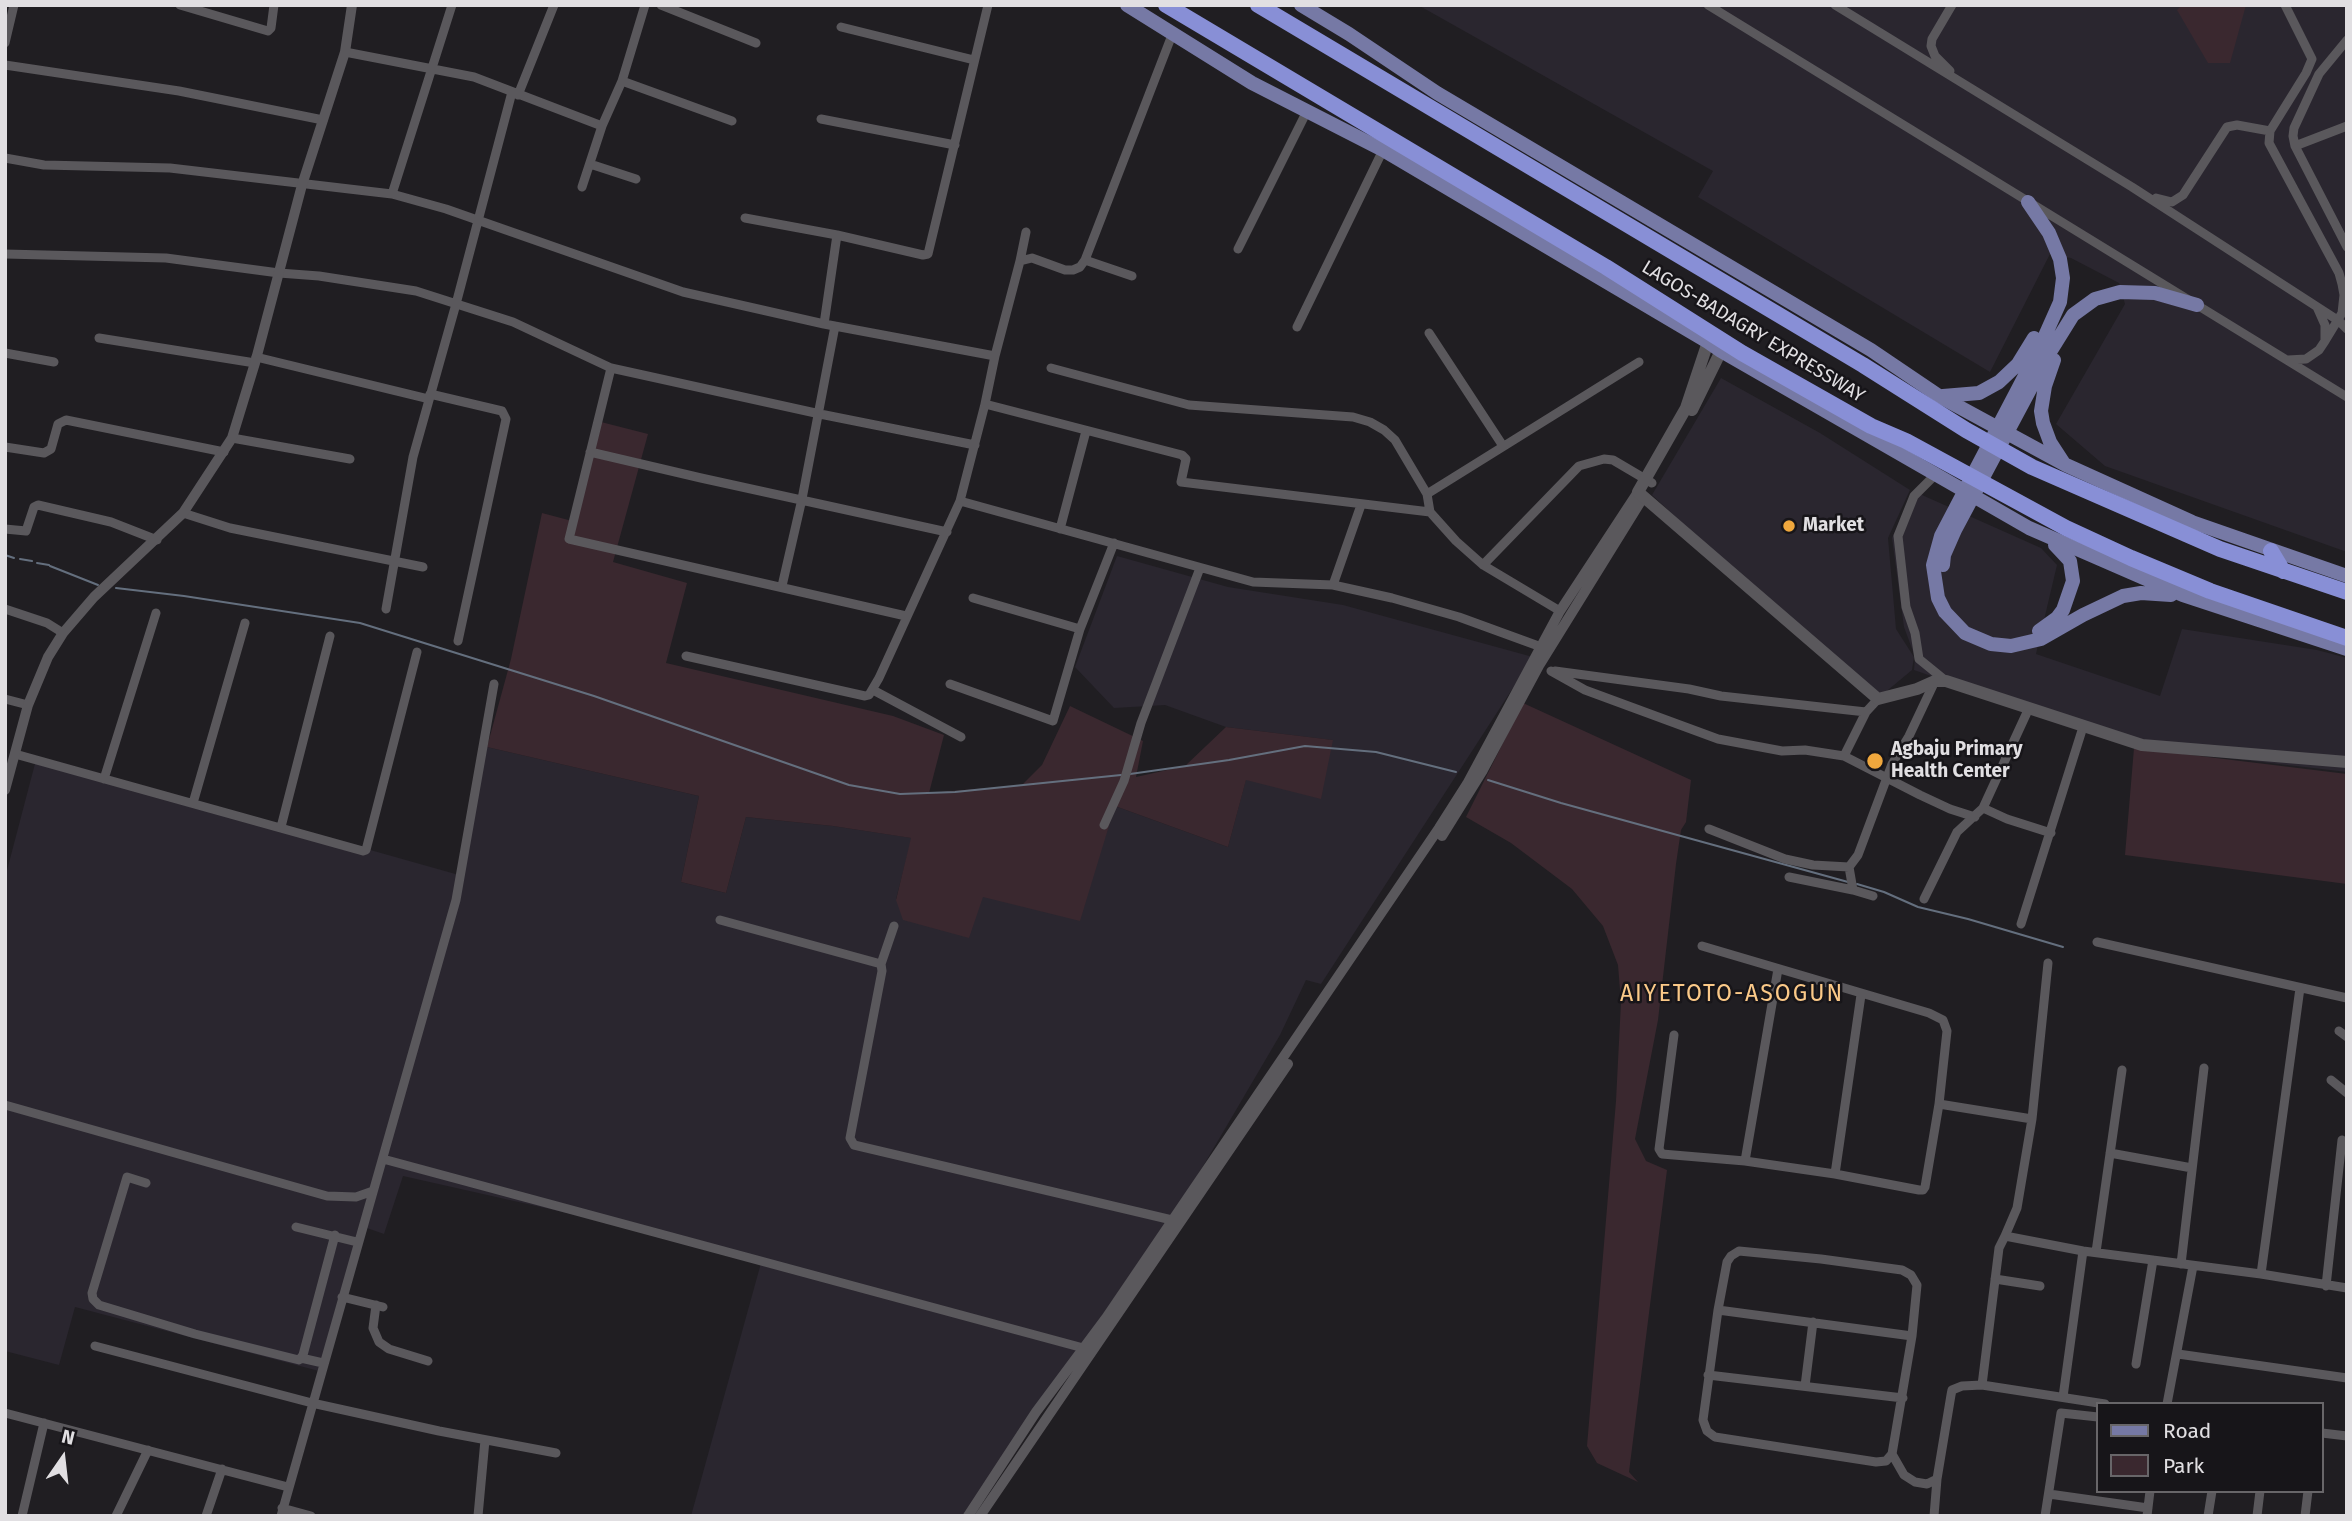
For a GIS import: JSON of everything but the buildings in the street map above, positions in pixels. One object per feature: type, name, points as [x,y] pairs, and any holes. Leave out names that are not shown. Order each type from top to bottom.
[{"type":"highway","name":"LAGOS-BADAGRY EXPRESSWAY","points":[[1166,5],[1606,267],[1742,353],[1871,426],[1906,441],[2066,528],[2131,558],[2210,591],[2347,638]]},
{"type":"highway","name":"LAGOS-BADAGRY EXPRESSWAY","points":[[1258,5],[2032,467],[2220,548],[2347,592]]},
{"type":"highway","points":[[2271,551],[2283,571]]},
{"type":"main road","points":[[1126,5],[1172,35]]},
{"type":"main road","points":[[1301,5],[1437,93],[1871,350],[1939,396],[2066,464],[2192,522],[2347,576]]},
{"type":"main road","name":"LAGOS-BADAGRY EXPRESSWAY","points":[[1172,35],[1306,113],[1383,150],[1721,352],[1934,476],[2047,537],[2183,595],[2347,649]]},
{"type":"main road","points":[[2028,202],[2054,242],[2062,268],[2062,292],[2045,349],[1944,555],[1942,575],[1948,597],[1958,616],[1980,632],[2005,638],[2017,638],[2036,632],[2057,618],[2068,602],[2074,573],[2070,561],[2047,537]]},
{"type":"main road","points":[[1939,396],[1966,396],[1988,389],[2018,364],[2041,325],[2051,300],[2054,242]]},
{"type":"main road","points":[[2066,464],[2050,442],[2043,423],[2043,399],[2049,373],[2063,343],[2080,320],[2106,302],[2134,291]]},
{"type":"main road","points":[[2183,595],[2141,593],[2113,600],[2041,639],[2020,645],[2001,646],[1977,640],[1952,622],[1935,587],[1933,565],[1941,536],[2045,349],[2084,305],[2105,295],[2134,291],[2155,293],[2197,306]]},
{"type":"main road","points":[[1708,342],[1686,408],[1642,494],[1688,537],[1878,699],[1941,681],[2142,745],[2347,762]]},
{"type":"main road","points":[[1649,481],[1682,431],[1721,352]]},
{"type":"street","points":[[5,43],[14,5]]},
{"type":"street","points":[[180,5],[268,31],[271,28],[274,5]]},
{"type":"street","points":[[5,790],[28,705],[48,657],[63,633],[94,597],[183,513],[232,438],[256,360],[302,185],[345,52],[352,5]]},
{"type":"street","points":[[392,194],[452,5]]},
{"type":"street","points":[[386,608],[413,457],[477,219],[515,93],[554,5]]},
{"type":"street","points":[[582,187],[602,126],[622,81],[645,5]]},
{"type":"street","points":[[661,5],[757,43]]},
{"type":"street","points":[[745,218],[923,255],[929,254],[988,5]]},
{"type":"street","points":[[1708,5],[2347,397]]},
{"type":"street","points":[[1835,5],[2132,187],[2339,321],[2347,329]]},
{"type":"street","points":[[1952,5],[1932,39],[1931,46],[1935,57],[1964,84]]},
{"type":"street","points":[[2285,5],[2312,59],[2270,131],[2269,143],[2343,284],[2344,304],[2339,321],[2319,350],[2306,359],[2286,360]]},
{"type":"street","points":[[841,27],[974,60]]},
{"type":"street","points":[[1020,261],[1032,258],[1065,270],[1073,270],[1080,267],[1085,260],[1172,35]]},
{"type":"street","points":[[2329,256],[2346,246],[2295,146],[2294,128],[2319,74],[2347,40]]},
{"type":"street","points":[[345,52],[474,77],[602,126]]},
{"type":"street","points":[[5,65],[180,91],[323,120]]},
{"type":"street","points":[[622,81],[732,121]]},
{"type":"street","points":[[1238,249],[1306,113]]},
{"type":"street","points":[[821,119],[955,145]]},
{"type":"street","points":[[2132,187],[2166,202],[2177,201],[2227,127],[2237,125],[2270,131]]},
{"type":"street","points":[[2295,146],[2347,126]]},
{"type":"street","points":[[1297,327],[1383,150]]},
{"type":"street","points":[[5,159],[44,165],[170,168],[392,194],[477,219],[683,292],[824,324],[995,356]]},
{"type":"street","points":[[590,164],[636,179]]},
{"type":"street","points":[[686,656],[865,696],[873,690],[960,501],[1026,232]]},
{"type":"street","points":[[824,324],[837,235]]},
{"type":"street","points":[[5,254],[166,258],[416,290],[513,322],[611,368],[975,445]]},
{"type":"street","points":[[1085,260],[1132,276]]},
{"type":"street","points":[[2317,307],[2325,325],[2326,341]]},
{"type":"street","points":[[782,586],[820,414],[835,326]]},
{"type":"street","points":[[1429,333],[1503,446]]},
{"type":"street","points":[[99,338],[256,360],[502,411],[506,419],[458,641]]},
{"type":"street","points":[[5,353],[54,362]]},
{"type":"street","points":[[1427,494],[1639,362]]},
{"type":"street","points":[[611,368],[569,539],[906,616]]},
{"type":"street","points":[[1051,368],[1189,405],[1353,417],[1370,422],[1395,440],[1427,494],[1430,512],[1483,565],[1566,608]]},
{"type":"street","points":[[985,404],[1182,455],[1186,459],[1181,482],[1430,512]]},
{"type":"street","points":[[5,447],[44,453],[51,449],[58,424],[66,420],[225,452]]},
{"type":"street","points":[[1060,528],[1086,431]]},
{"type":"street","points":[[232,438],[350,459]]},
{"type":"street","points":[[590,452],[947,532]]},
{"type":"street","points":[[1483,565],[1579,466],[1604,459],[1613,460],[1649,481]]},
{"type":"street","points":[[1852,880],[1858,855],[1892,764],[1941,681],[1919,659],[1915,633],[1906,607],[1898,536],[1914,496],[1934,476]]},
{"type":"street","points":[[1089,1350],[1171,1220],[1439,828],[1467,784],[1566,608],[1642,494]]},
{"type":"street","points":[[960,501],[1253,582],[1333,585],[1392,598],[1459,617],[1544,648]]},
{"type":"street","points":[[5,528],[26,531],[34,507],[38,505],[111,522],[157,540]]},
{"type":"street","points":[[1333,585],[1361,505]]},
{"type":"street","points":[[183,513],[230,528],[423,567]]},
{"type":"street","points":[[950,684],[1054,722],[1080,629],[1114,543]]},
{"type":"street","points":[[1104,825],[1124,781],[1140,723],[1200,568]]},
{"type":"street","points":[[973,598],[1080,629]]},
{"type":"street","points":[[5,609],[47,623],[63,633]]},
{"type":"street","points":[[104,779],[156,613]]},
{"type":"street","points":[[193,803],[245,623]]},
{"type":"street","points":[[281,827],[330,636]]},
{"type":"street","points":[[968,1516],[1089,1350],[1455,818],[1540,664],[1544,648]]},
{"type":"street","points":[[15,754],[360,851],[366,849],[417,652]]},
{"type":"street","points":[[1540,664],[1585,690],[1726,742],[1782,751],[1805,750],[1844,756],[1950,809],[1975,817]]},
{"type":"street","points":[[1552,671],[1721,696],[1866,712]]},
{"type":"street","points":[[311,1516],[281,1512],[462,877],[494,684]]},
{"type":"street","points":[[873,690],[961,737]]},
{"type":"street","points":[[5,699],[28,705]]},
{"type":"street","points":[[1844,756],[1866,712],[1878,699]]},
{"type":"street","points":[[1924,900],[1957,832],[1983,808],[2029,708]]},
{"type":"street","points":[[2021,924],[2083,727]]},
{"type":"street","points":[[1983,808],[2051,833]]},
{"type":"street","points":[[1709,829],[1785,859],[1813,865],[1852,880],[1873,896]]},
{"type":"street","points":[[1789,877],[1852,880]]},
{"type":"street","points":[[720,920],[881,964]]},
{"type":"street","points":[[894,926],[881,964],[882,971],[858,1087],[851,1142],[854,1145],[1171,1220]]},
{"type":"street","points":[[2097,942],[2347,998]]},
{"type":"street","points":[[1674,1035],[1659,1149],[1662,1154],[1745,1161],[1923,1190],[1939,1104],[1947,1031],[1943,1020],[1929,1013],[1702,946]]},
{"type":"street","points":[[1982,1385],[1999,1248],[2017,1208],[2032,1119],[2048,963]]},
{"type":"street","points":[[1745,1161],[1778,969]]},
{"type":"street","points":[[2261,1274],[2300,988]]},
{"type":"street","points":[[1835,1174],[1861,995]]},
{"type":"street","points":[[2181,1264],[2204,1068]]},
{"type":"street","points":[[2096,1252],[2122,1070]]},
{"type":"street","points":[[2331,1080],[2347,1093]]},
{"type":"street","points":[[1939,1104],[2032,1119]]},
{"type":"street","points":[[5,1105],[327,1196],[343,1199],[373,1191]]},
{"type":"street","points":[[2326,1286],[2342,1140]]},
{"type":"street","points":[[2110,1153],[2192,1168]]},
{"type":"street","points":[[383,1159],[1089,1350]]},
{"type":"street","points":[[146,1183],[127,1177],[92,1293],[95,1303],[195,1334],[295,1360],[301,1358],[323,1363]]},
{"type":"street","points":[[296,1227],[357,1242]]},
{"type":"street","points":[[301,1358],[335,1235]]},
{"type":"street","points":[[2006,1236],[2083,1251],[2347,1288]]},
{"type":"street","points":[[1739,1251],[1902,1270],[1915,1280],[1917,1285],[1912,1336],[1892,1454],[1886,1461],[1875,1462],[1715,1437],[1707,1430],[1703,1420],[1718,1310],[1727,1262],[1739,1251]]},
{"type":"street","points":[[2063,1397],[2083,1251]]},
{"type":"street","points":[[2136,1364],[2153,1260]]},
{"type":"street","points":[[2167,1402],[2193,1266]]},
{"type":"street","points":[[1995,1279],[2040,1286]]},
{"type":"street","points":[[342,1297],[379,1306],[373,1328],[379,1342],[389,1349],[428,1361]]},
{"type":"street","points":[[1718,1310],[1912,1336]]},
{"type":"street","points":[[1805,1385],[1813,1322]]},
{"type":"street","points":[[95,1346],[312,1403],[556,1453]]},
{"type":"street","points":[[2178,1354],[2347,1378]]},
{"type":"street","points":[[1708,1374],[1903,1398]]},
{"type":"street","points":[[1934,1516],[1937,1479],[1952,1390],[1962,1386],[1982,1385],[2094,1402],[2095,1416],[2061,1413],[2045,1516]]},
{"type":"street","points":[[5,1413],[288,1487]]},
{"type":"street","points":[[22,1516],[44,1423]]},
{"type":"street","points":[[2324,1433],[2347,1436]]},
{"type":"street","points":[[478,1516],[485,1440]]},
{"type":"street","points":[[116,1516],[148,1450]]},
{"type":"street","points":[[1892,1454],[1905,1475],[1915,1482],[1927,1484],[1937,1479]]},
{"type":"street","points":[[980,1516],[1007,1466]]},
{"type":"street","points":[[206,1516],[222,1469]]},
{"type":"street","points":[[2049,1494],[2147,1512],[2150,1493]]},
{"type":"street","points":[[2208,1516],[2212,1493]]},
{"type":"street","points":[[2257,1516],[2260,1493]]},
{"type":"street","points":[[2305,1516],[2308,1493]]},
{"type":"shaded area","points":[[1418,5],[2347,5],[2347,552],[2105,466],[2056,424],[2125,304],[2119,283],[2071,258],[2050,254],[1990,372],[1698,197],[1713,171]]},
{"type":"shaded area","name":"Market","points":[[1721,378],[1820,433],[1910,490],[1888,538],[1896,629],[1914,657],[1912,670],[1882,695],[1752,588],[1652,495]]},
{"type":"shaded area","points":[[1913,491],[2041,548],[2057,565],[2036,654],[2160,696],[2182,629],[2317,650],[2347,658],[2347,772],[2134,747],[1914,670],[1915,657],[1904,627],[1892,538]]},
{"type":"shaded area","points":[[1117,556],[1228,587],[1343,605],[1533,657],[1321,984],[1306,980],[1280,1035],[1192,1185],[964,1516],[691,1516],[761,1263],[616,1224],[403,1176],[384,1234],[364,1227],[319,1371],[75,1307],[59,1365],[5,1351],[5,878],[37,756],[459,875],[487,747],[699,796],[681,882],[726,893],[746,817],[912,838],[896,899],[982,897],[1115,806],[1228,847],[1246,779],[1320,798],[1332,740],[1226,727],[1165,705],[1114,708],[1075,667]]},
{"type":"green space","points":[[2182,5],[2246,5],[2230,63],[2208,63],[2177,10]]},
{"type":"green space","points":[[601,422],[648,434],[613,562],[687,583],[666,663],[893,716],[944,735],[929,793],[1022,785],[1042,765],[1070,706],[1143,741],[1136,777],[1185,766],[1226,727],[1333,740],[1321,799],[1246,780],[1228,847],[1115,806],[1080,921],[983,897],[969,938],[903,920],[896,900],[911,838],[746,817],[726,893],[681,882],[699,796],[487,747],[511,659],[542,513],[576,522]]},
{"type":"green space","points":[[1523,703],[1691,780],[1686,822],[1681,830],[1676,864],[1658,1020],[1635,1139],[1646,1161],[1667,1170],[1629,1472],[1638,1482],[1597,1463],[1587,1446],[1616,1101],[1621,1002],[1618,965],[1603,926],[1572,889],[1511,843],[1466,817]]},
{"type":"green space","points":[[2134,748],[2347,774],[2347,884],[2125,855]]},
{"type":"waterway","points":[[5,555],[14,558]]},
{"type":"waterway","points":[[20,559],[32,561]]},
{"type":"waterway","points":[[37,563],[49,565],[43,564]]},
{"type":"waterway","points":[[50,566],[98,585]]},
{"type":"waterway","points":[[116,588],[360,623],[594,696],[849,785],[900,794],[955,792],[1121,775]]},
{"type":"waterway","points":[[1130,774],[1305,746],[1376,752],[1456,772]]},
{"type":"waterway","points":[[1488,780],[1561,803],[1848,882]]},
{"type":"waterway","points":[[1857,884],[1918,907],[2063,947]]},
{"type":"place","name":"Market","points":[[1789,526]]},
{"type":"place","name":"Agbaju Primary Health Center","points":[[1875,761]]},
{"type":"district","name":"AIYETOTO-ASOGUN","points":[[1732,995]]}]
